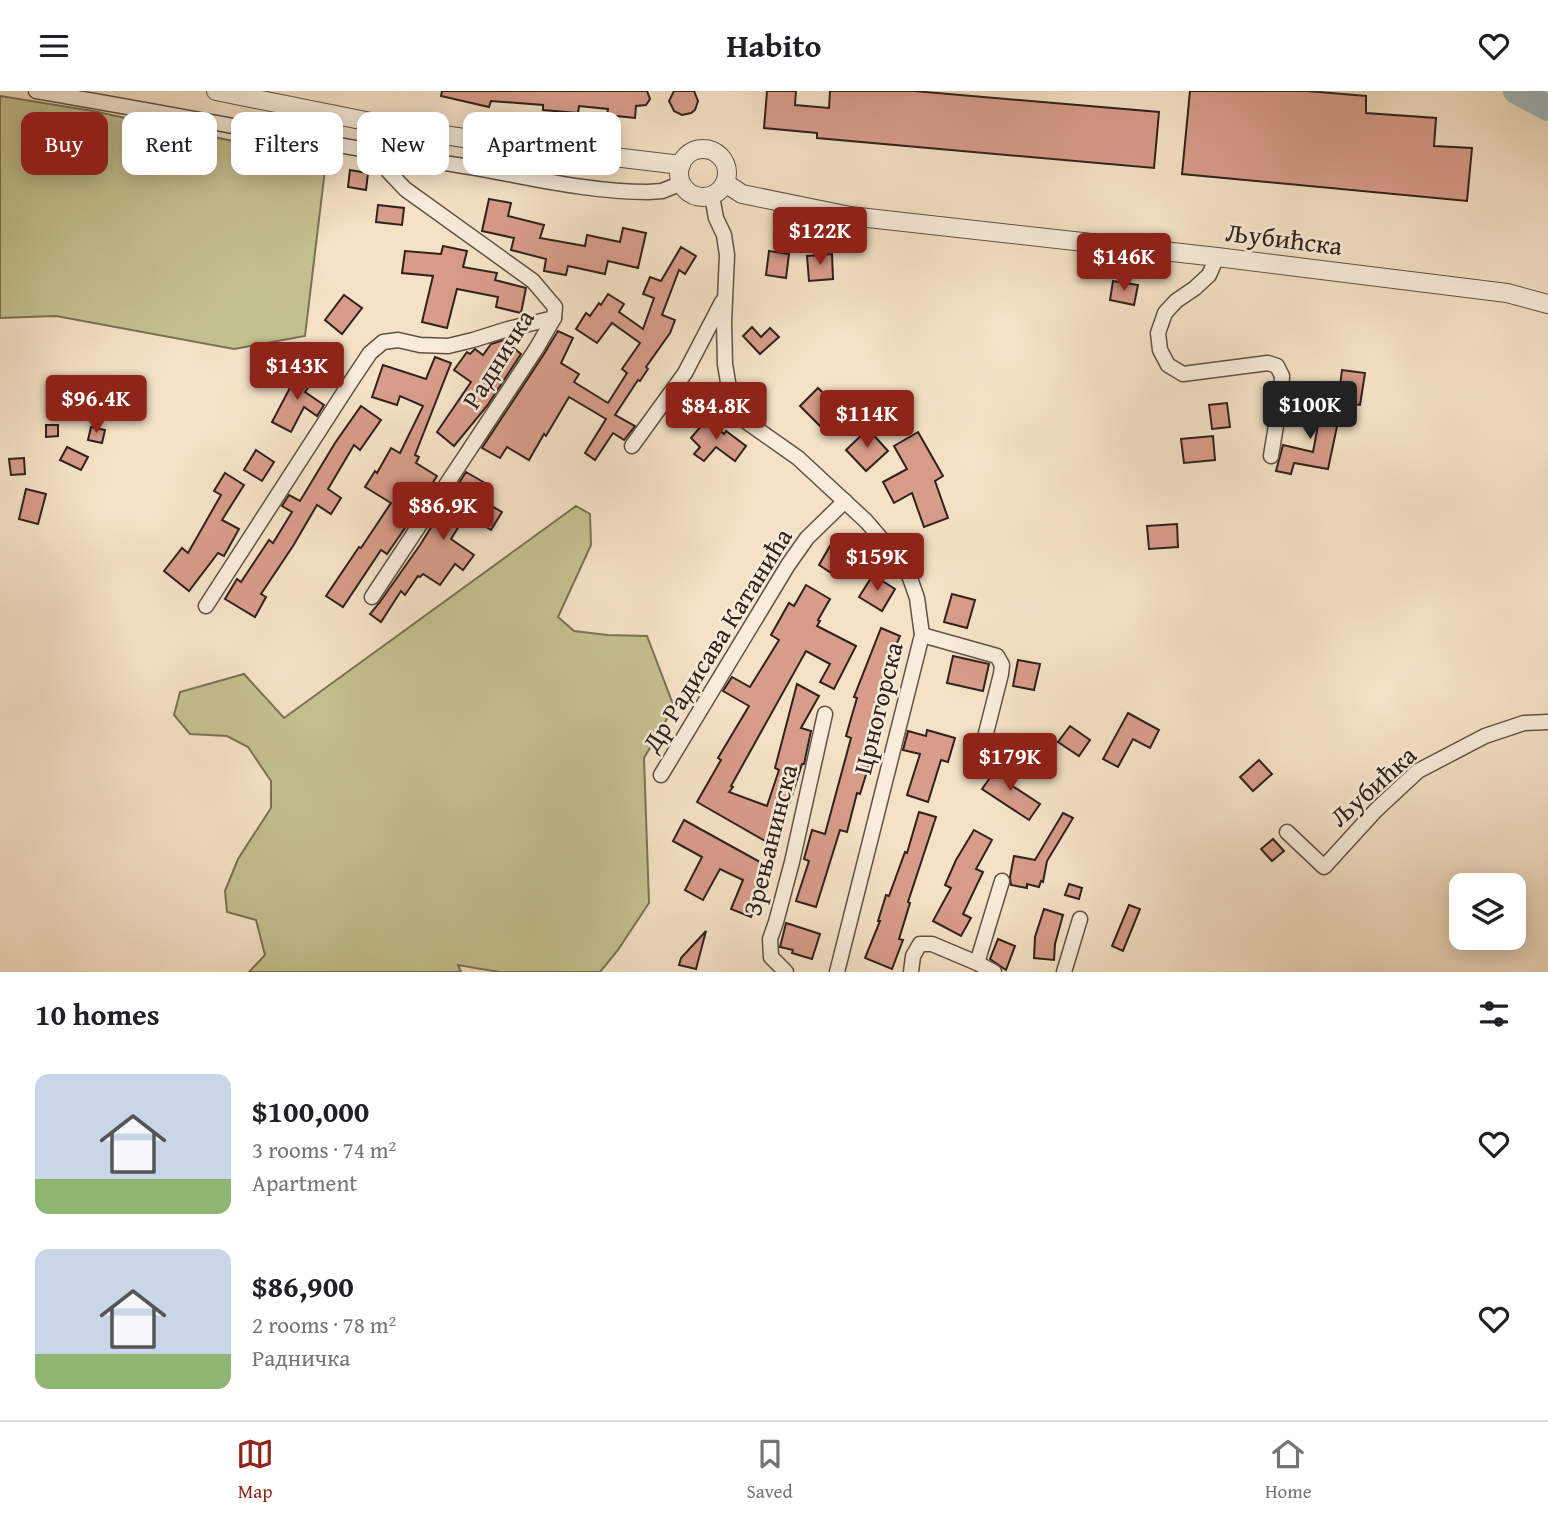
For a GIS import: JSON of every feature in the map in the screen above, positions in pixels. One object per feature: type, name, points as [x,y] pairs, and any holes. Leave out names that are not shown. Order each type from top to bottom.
[{"type":"street","points":[[36,91],[357,149]]},
{"type":"street","points":[[216,91],[422,132],[681,165]]},
{"type":"street","points":[[696,151],[710,151],[717,153],[727,170],[719,190],[706,197],[695,196],[681,183],[681,165],[696,151]]},
{"type":"street","points":[[449,164],[565,185],[636,192],[662,191],[681,183]]},
{"type":"street","name":"Радничка","points":[[372,597],[536,349],[554,318],[555,307],[533,281],[405,189],[392,175]]},
{"type":"street","name":"Љубићска","points":[[719,190],[850,216],[1507,293],[1548,304]]},
{"type":"street","name":"Црногорска","points":[[719,190],[716,218],[724,235],[727,255],[725,364],[730,394],[744,420],[798,458],[866,521],[902,564],[917,598],[922,635],[837,972]]},
{"type":"street","points":[[1217,257],[1209,275],[1176,301],[1166,313],[1158,333],[1160,350],[1168,365],[1183,374],[1268,363],[1278,366],[1282,376],[1281,395],[1271,456]]},
{"type":"street","points":[[632,446],[685,373],[725,298]]},
{"type":"street","points":[[206,605],[370,353],[383,342],[398,340],[420,345],[448,346],[554,318]]},
{"type":"street","name":"Др Радисава Катанића","points":[[661,775],[788,565],[807,538],[845,501]]},
{"type":"street","points":[[922,635],[998,656],[1002,665],[1001,674],[984,741]]},
{"type":"street","name":"Зрењанинска","points":[[786,972],[771,957],[770,939],[792,862],[825,713]]},
{"type":"street","name":"Љубићка","points":[[1287,832],[1324,867],[1376,810],[1418,771],[1485,736],[1524,723],[1548,722]]},
{"type":"street","points":[[977,963],[1002,881]]},
{"type":"street","points":[[1064,972],[1080,919]]},
{"type":"street","points":[[912,972],[913,956],[920,944],[932,944],[994,972]]},
{"type":"shaded area","points":[[0,96],[98,112],[21,112],[21,175],[108,175],[108,114],[122,117],[122,175],[217,175],[217,138],[231,141],[231,175],[324,175],[305,336],[234,349],[56,316],[0,318]]},
{"type":"shaded area","points":[[576,506],[590,514],[591,545],[558,617],[574,631],[647,636],[674,707],[644,758],[649,903],[618,950],[600,972],[499,972],[458,965],[461,972],[249,972],[265,955],[256,920],[227,912],[225,891],[238,859],[271,808],[271,781],[248,747],[227,736],[190,734],[174,715],[180,692],[244,674],[284,718]]},
{"type":"building","points":[[442,91],[647,91],[650,99],[646,105],[636,106],[635,118],[621,116],[621,112],[608,112],[608,109],[579,106],[578,112],[566,112],[543,110],[543,105],[491,101],[489,107],[441,96]]},
{"type":"building","points":[[674,91],[694,91],[698,101],[695,110],[682,115],[674,111],[669,101]]},
{"type":"building","points":[[767,91],[796,91],[795,105],[829,108],[830,91],[914,91],[1159,112],[1154,168],[817,138],[817,133],[764,128]]},
{"type":"building","points":[[1190,91],[1307,91],[1366,96],[1366,113],[1436,118],[1434,146],[1472,148],[1467,201],[1182,174]]},
{"type":"building","points":[[350,170],[357,171],[357,175],[368,175],[366,190],[348,187]]},
{"type":"building","points":[[489,199],[511,203],[508,216],[544,225],[540,238],[585,246],[587,235],[620,242],[623,228],[646,233],[638,268],[608,261],[605,274],[568,266],[566,275],[544,271],[546,259],[511,250],[514,238],[482,231]]},
{"type":"building","points":[[378,205],[404,208],[402,225],[376,222]]},
{"type":"building","points":[[443,246],[467,251],[463,267],[497,273],[495,280],[526,288],[521,313],[496,307],[498,297],[457,289],[447,328],[422,322],[433,276],[402,273],[405,251],[441,254]]},
{"type":"building","points":[[681,247],[696,256],[685,274],[679,270],[662,315],[675,320],[670,333],[615,415],[635,426],[624,440],[613,433],[595,460],[585,453],[606,419],[569,397],[529,460],[507,447],[500,458],[482,448],[558,331],[573,338],[561,363],[579,374],[574,382],[608,403],[627,373],[622,369],[640,343],[612,323],[597,343],[576,329],[586,313],[590,316],[608,294],[624,304],[619,312],[643,329],[654,298],[643,294],[650,277],[661,281]]},
{"type":"building","points":[[769,251],[789,254],[786,278],[766,275]]},
{"type":"building","points":[[832,254],[833,279],[809,281],[807,256]]},
{"type":"building","points":[[1113,281],[1138,285],[1134,305],[1110,300]]},
{"type":"building","points":[[344,295],[362,308],[342,334],[325,320]]},
{"type":"building","points":[[752,327],[761,337],[770,328],[779,337],[760,354],[743,336]]},
{"type":"building","points":[[504,340],[521,354],[487,406],[454,446],[437,432],[471,382],[454,370],[467,352],[470,354],[475,349],[483,355],[491,344]]},
{"type":"building","points":[[310,344],[323,353],[311,371],[298,361]]},
{"type":"building","points":[[435,357],[451,363],[415,455],[419,457],[416,463],[437,476],[430,487],[432,489],[387,554],[381,550],[343,607],[326,596],[391,503],[365,487],[375,471],[377,473],[391,448],[400,453],[423,406],[400,396],[397,405],[372,397],[383,365],[426,379]]},
{"type":"building","points":[[302,367],[316,377],[305,392],[324,405],[317,416],[304,407],[291,432],[272,422]]},
{"type":"building","points":[[1342,370],[1365,373],[1360,405],[1338,402]]},
{"type":"building","points":[[818,388],[838,407],[820,426],[800,406]]},
{"type":"building","points":[[1227,403],[1230,427],[1212,429],[1209,405]]},
{"type":"building","points":[[1291,405],[1313,408],[1313,412],[1339,417],[1328,469],[1294,463],[1291,474],[1276,471],[1283,445],[1313,452],[1318,425],[1289,421]]},
{"type":"building","points":[[361,406],[381,420],[360,450],[354,445],[328,489],[341,498],[331,514],[317,505],[261,594],[266,597],[255,617],[225,599],[237,579],[241,582],[269,540],[273,543],[292,512],[282,506],[289,495],[300,501]]},
{"type":"building","points":[[707,419],[724,434],[726,431],[746,446],[735,461],[716,447],[704,461],[694,454],[700,447],[691,438]]},
{"type":"building","points":[[46,425],[58,425],[58,436],[46,437]]},
{"type":"building","points":[[91,427],[105,430],[102,443],[88,440]]},
{"type":"building","points":[[868,429],[888,451],[866,471],[846,450]]},
{"type":"building","points":[[918,432],[943,476],[935,481],[948,518],[924,527],[912,493],[894,503],[883,482],[907,469],[894,446]]},
{"type":"building","points":[[1213,436],[1215,460],[1184,463],[1181,439]]},
{"type":"building","points":[[67,447],[88,457],[81,470],[60,460]]},
{"type":"building","points":[[256,450],[274,462],[262,481],[244,470]]},
{"type":"building","points":[[24,458],[25,474],[11,475],[9,459]]},
{"type":"building","points":[[466,472],[485,483],[476,497],[502,512],[491,530],[466,515],[451,539],[474,555],[463,570],[455,564],[440,585],[423,574],[418,576],[405,595],[401,591],[381,622],[370,614],[420,545]]},
{"type":"building","points":[[225,473],[244,485],[222,520],[239,529],[224,556],[218,553],[189,591],[164,571],[182,548],[188,553],[221,495],[214,491]]},
{"type":"building","points":[[26,489],[46,494],[38,524],[19,519]]},
{"type":"building","points":[[1177,524],[1178,547],[1149,549],[1147,526]]},
{"type":"building","points":[[830,546],[845,555],[833,574],[819,565]]},
{"type":"building","points":[[873,575],[895,589],[882,611],[859,597]]},
{"type":"building","points":[[806,585],[830,599],[817,626],[856,646],[834,689],[820,682],[830,664],[806,651],[731,786],[733,787],[729,792],[767,806],[779,770],[775,768],[797,684],[819,696],[801,728],[811,731],[804,764],[788,808],[784,807],[774,846],[697,802],[721,760],[718,758],[749,706],[723,691],[732,677],[750,687],[779,640],[771,635],[789,603],[794,606]]},
{"type":"building","points":[[952,594],[975,600],[967,628],[944,622]]},
{"type":"building","points":[[881,628],[900,636],[884,674],[893,677],[878,716],[884,717],[860,794],[857,793],[847,832],[840,830],[816,907],[796,901],[809,861],[804,859],[812,830],[825,834],[851,738],[846,736],[857,698],[854,697]]},
{"type":"building","points":[[953,656],[989,664],[983,691],[947,683]]},
{"type":"building","points":[[1018,660],[1040,664],[1034,690],[1013,686]]},
{"type":"building","points":[[1128,713],[1159,730],[1150,748],[1133,739],[1118,767],[1103,759]]},
{"type":"building","points":[[1070,726],[1090,740],[1079,756],[1058,742]]},
{"type":"building","points":[[927,730],[955,738],[948,762],[941,760],[928,802],[907,795],[920,754],[903,750],[908,731],[926,736]]},
{"type":"building","points":[[1259,760],[1272,774],[1253,791],[1240,777]]},
{"type":"building","points":[[1000,764],[1017,776],[1011,785],[1040,804],[1029,820],[982,789]]},
{"type":"building","points":[[919,812],[936,817],[908,902],[910,903],[899,939],[903,940],[892,969],[865,958],[880,921],[886,895],[889,896],[905,852],[907,853]]},
{"type":"building","points":[[1063,813],[1073,818],[1047,861],[1043,882],[1041,881],[1039,887],[1027,884],[1027,888],[1011,885],[1014,856],[1035,860]]},
{"type":"building","points":[[684,820],[769,867],[756,896],[759,897],[751,917],[731,909],[743,880],[720,869],[703,900],[685,890],[702,857],[673,841]]},
{"type":"building","points":[[974,830],[992,840],[976,869],[983,872],[963,914],[971,918],[961,936],[933,921],[951,888],[945,885],[956,860]]},
{"type":"building","points":[[1273,839],[1284,851],[1272,861],[1261,849]]},
{"type":"building","points":[[1069,884],[1082,888],[1079,899],[1065,895]]},
{"type":"building","points":[[1129,905],[1140,909],[1123,951],[1112,946]]},
{"type":"building","points":[[1044,909],[1063,915],[1055,944],[1054,960],[1034,958],[1035,937]]},
{"type":"building","points":[[786,923],[820,934],[812,959],[780,947]]},
{"type":"building","points":[[706,931],[696,969],[679,965],[681,958]]},
{"type":"building","points":[[998,939],[1015,946],[1006,970],[990,959]]},
{"type":"waterway","points":[[1516,91],[1548,108]]}]
